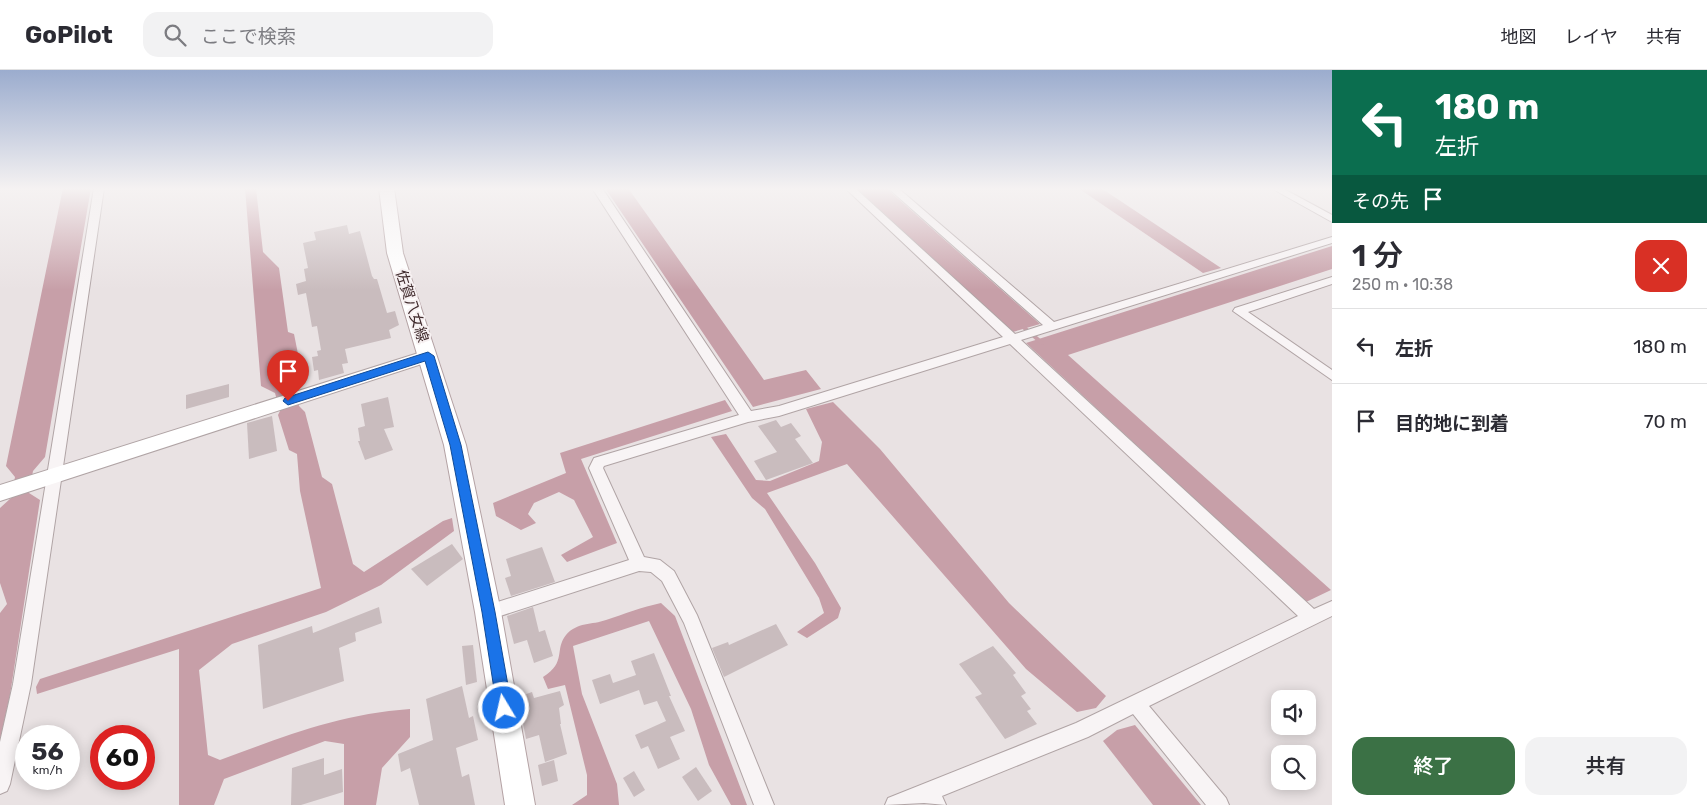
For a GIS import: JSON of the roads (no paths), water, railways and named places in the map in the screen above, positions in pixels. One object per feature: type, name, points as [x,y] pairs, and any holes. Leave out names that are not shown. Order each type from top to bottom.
[{"type":"main road","name":"佐賀八女線","points":[[391,222],[396,253],[456,445],[488,612],[520,805]]},
{"type":"street","points":[[0,784],[22,684],[48,478],[93,222]]},
{"type":"street","points":[[620,222],[748,417]]},
{"type":"street","points":[[887,222],[1312,618]]},
{"type":"street","points":[[932,222],[1053,327]]},
{"type":"street","points":[[638,564],[596,468],[599,462],[1032,334],[1332,240]]},
{"type":"street","points":[[1332,280],[1239,311],[1332,376]]},
{"type":"street","points":[[3,492],[428,356]]},
{"type":"street","points":[[488,612],[638,564],[654,565],[668,576],[691,620],[764,805]]},
{"type":"street","points":[[895,805],[932,798],[1136,704],[1332,608]]},
{"type":"street","points":[[1136,704],[1219,805]]},
{"type":"waterway","points":[[1021,325],[1042,343]]}]
